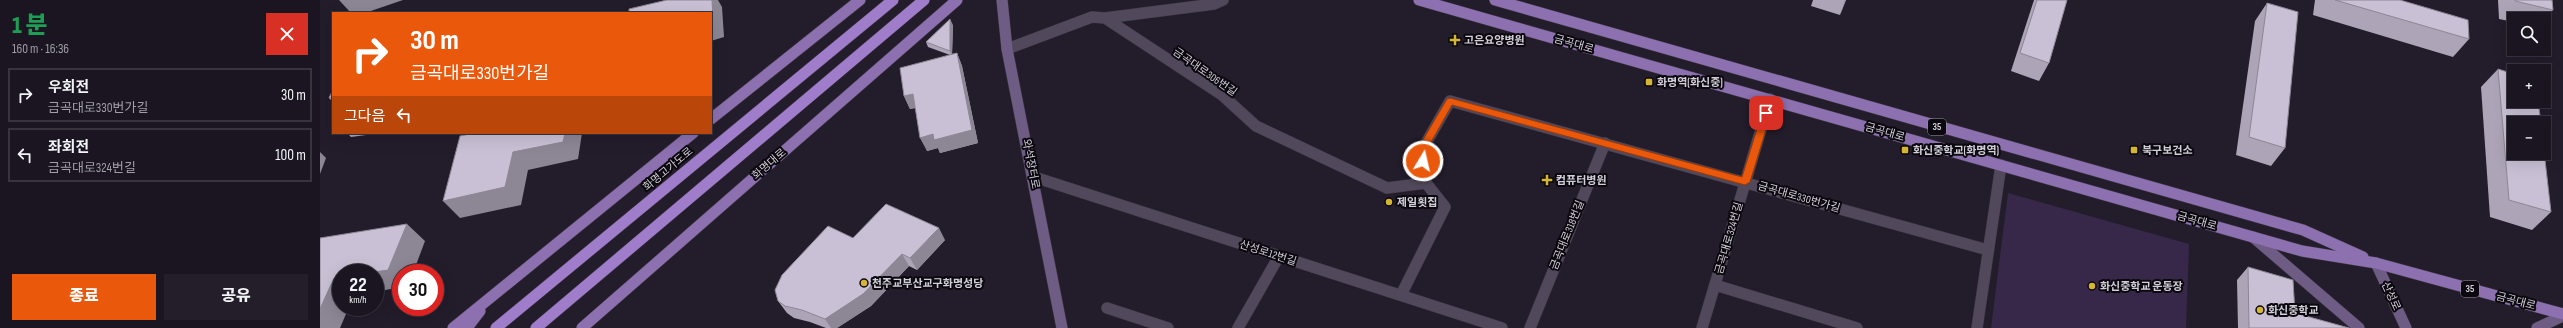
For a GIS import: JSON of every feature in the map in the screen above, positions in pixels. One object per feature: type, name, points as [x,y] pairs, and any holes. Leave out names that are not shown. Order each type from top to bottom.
[{"type":"highway","name":"화명고가도로","points":[[496,328],[893,0]]},
{"type":"highway","points":[[536,328],[924,0]]},
{"type":"main road","points":[[712,118],[860,0]]},
{"type":"main road","name":"화명대로","points":[[582,327],[957,0]]},
{"type":"main road","name":"와석장터로","points":[[1002,0],[1007,49],[1034,177],[1062,328]]},
{"type":"main road","name":"금곡대로","points":[[1419,0],[2302,251],[2376,263],[2563,315]]},
{"type":"main road","name":"금곡대로","points":[[1494,0],[2303,230],[2376,263]]},
{"type":"main road","points":[[453,328],[495,292],[692,134]]},
{"type":"main road","points":[[2253,237],[2359,328]]},
{"type":"main road","name":"산성로","points":[[2376,263],[2406,328]]},
{"type":"main road","points":[[467,328],[495,292]]},
{"type":"main road","points":[[2537,328],[2563,315]]},
{"type":"street","points":[[1007,49],[1092,17],[1105,18],[1214,4],[1223,0]]},
{"type":"street","name":"금곡대로306번길","points":[[1105,18],[1222,95],[1256,126],[1387,188],[1426,183]]},
{"type":"street","name":"금곡대로324번길","points":[[1702,328],[1770,99]]},
{"type":"street","name":"금곡대로330번가길","points":[[1426,183],[1422,150],[1450,101],[1988,250]]},
{"type":"street","name":"금곡대로318번길","points":[[1530,328],[1605,143]]},
{"type":"street","points":[[1977,328],[2000,165]]},
{"type":"street","name":"산성로12번길","points":[[1034,177],[1502,328]]},
{"type":"street","points":[[1401,295],[1445,207],[1426,183]]},
{"type":"street","points":[[1238,328],[1278,256]]},
{"type":"street","name":"금곡대로324번길","points":[[1715,285],[1857,328]]},
{"type":"street","points":[[1107,308],[1168,328]]},
{"type":"shaded area","name":"화신중학교 운동장","points":[[2008,193],[2189,244],[2186,328],[1991,328]]},
{"type":"building","points":[[667,0],[712,0],[713,20],[712,12],[629,12],[629,9]]},
{"type":"building","points":[[2037,0],[2067,0],[2049,63],[2020,53]]},
{"type":"building","points":[[2335,0],[2400,0],[2468,20],[2469,39]]},
{"type":"building","points":[[2552,0],[2553,10],[2515,1]]},
{"type":"building","points":[[2267,3],[2298,12],[2285,148],[2249,137]]},
{"type":"building","points":[[950,19],[950,51],[926,42]]},
{"type":"building","points":[[957,53],[972,130],[934,140],[933,134],[920,138],[913,94],[904,96],[900,68]]},
{"type":"building","points":[[2498,69],[2507,72],[2507,108],[2539,108],[2540,116],[2507,116],[2507,160],[2545,160],[2551,212],[2509,200]]},
{"type":"building","points":[[470,134],[565,134],[563,142],[513,152],[505,187],[443,201],[460,136]]},
{"type":"building","points":[[886,204],[939,228],[910,258],[902,254],[863,294],[825,319],[802,310],[785,306],[778,301],[775,290],[782,275],[828,226],[853,238]]},
{"type":"building","points":[[407,224],[388,270],[384,271],[384,264],[332,264],[332,282],[320,309],[320,238]]},
{"type":"building","points":[[2248,267],[2293,280],[2295,313],[2349,328],[2249,328]]},
{"type":"place","name":"고은요양병원","points":[[1455,40]]},
{"type":"place","name":"화명역(화신중)","points":[[1649,82]]},
{"type":"place","name":"화신중학교(화명역)","points":[[1905,150]]},
{"type":"place","name":"북구보건소","points":[[2134,150]]},
{"type":"place","name":"컴퓨터병원","points":[[1547,180]]},
{"type":"place","name":"제일횟집","points":[[1389,202]]},
{"type":"place","name":"천주교부산교구화명성당","points":[[864,283]]},
{"type":"place","name":"화신중학교 운동장","points":[[2092,286]]},
{"type":"place","name":"화신중학교","points":[[2260,310]]},
{"type":"route","points":[[1423,161],[1422,150],[1450,101],[1745,182],[1766,113]]}]
